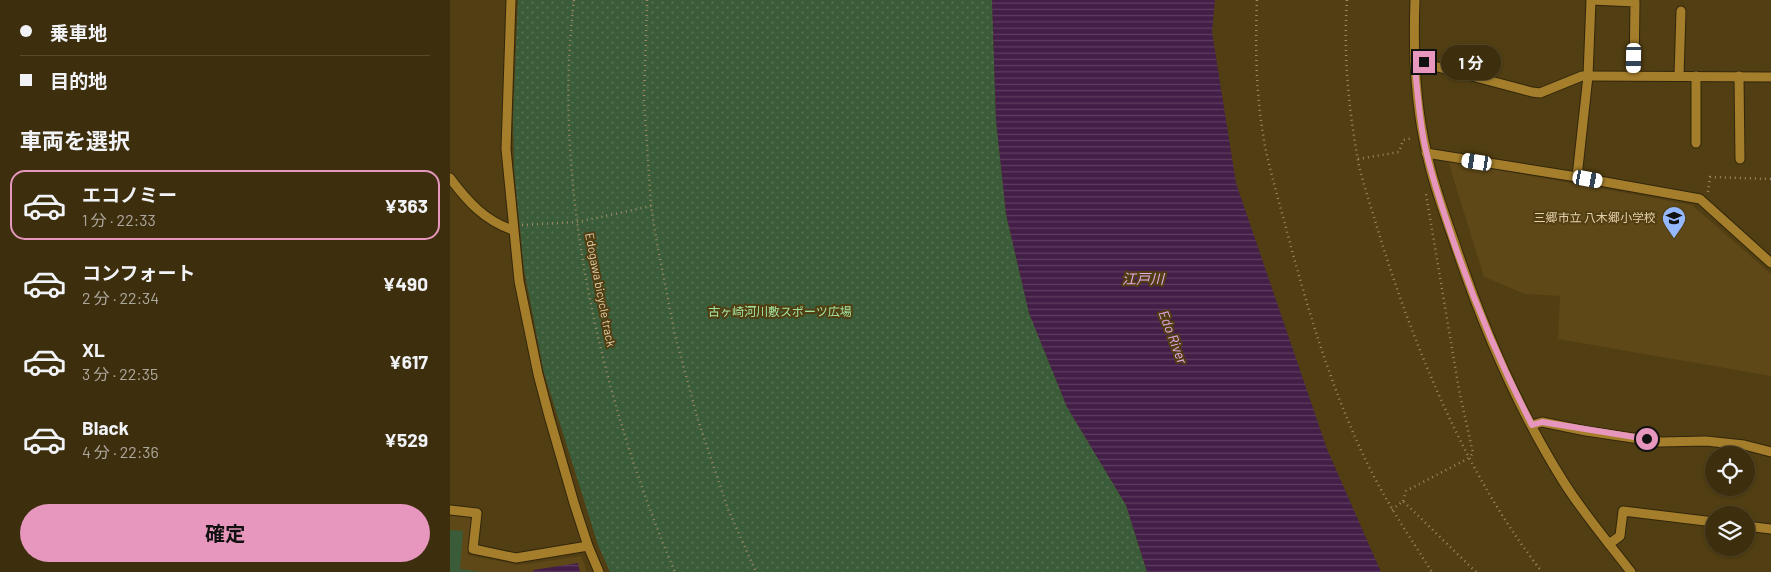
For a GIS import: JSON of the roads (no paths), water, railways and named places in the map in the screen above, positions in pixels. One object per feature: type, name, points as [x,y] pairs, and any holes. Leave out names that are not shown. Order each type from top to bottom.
[{"type":"street","points":[[511,0],[506,149],[519,281],[538,374],[588,546],[599,572]]},
{"type":"street","points":[[1415,0],[1414,60],[1426,154],[1436,189],[1477,308],[1507,378],[1564,482],[1581,509],[1631,572]]},
{"type":"street","points":[[1577,177],[1588,76],[1590,0],[1635,2],[1634,76]]},
{"type":"street","points":[[1679,76],[1681,11]]},
{"type":"street","points":[[1414,60],[1540,93],[1582,76],[1771,77]]},
{"type":"street","points":[[1696,76],[1696,143]]},
{"type":"street","points":[[1739,76],[1740,159]]},
{"type":"street","points":[[1426,154],[1577,177],[1700,199],[1771,263]]},
{"type":"street","points":[[450,178],[466,200],[481,213],[500,226],[513,230]]},
{"type":"street","points":[[1532,425],[1542,422],[1660,442],[1706,441],[1744,445],[1771,452]]},
{"type":"street","points":[[450,510],[477,513],[473,549],[516,558],[588,546]]},
{"type":"street","points":[[1609,544],[1620,536],[1623,510],[1705,521]]},
{"type":"street","points":[[1755,527],[1771,529]]},
{"type":"water","name":"江戸川","points":[[992,0],[1215,0],[1212,32],[1236,183],[1327,449],[1381,572],[1147,572],[1126,505],[1067,407],[1029,313],[1006,214],[996,120]]},
{"type":"water","points":[[578,563],[580,572],[534,572],[533,570]]},
{"type":"place","name":"三郷市立 八木郷小学校","points":[[1674,239]]},
{"type":"park label","name":"古ヶ崎河川敷スポーツ広場","points":[[780,312]]},
{"type":"water label","name":"Edo River","points":[[1173,337]]}]
